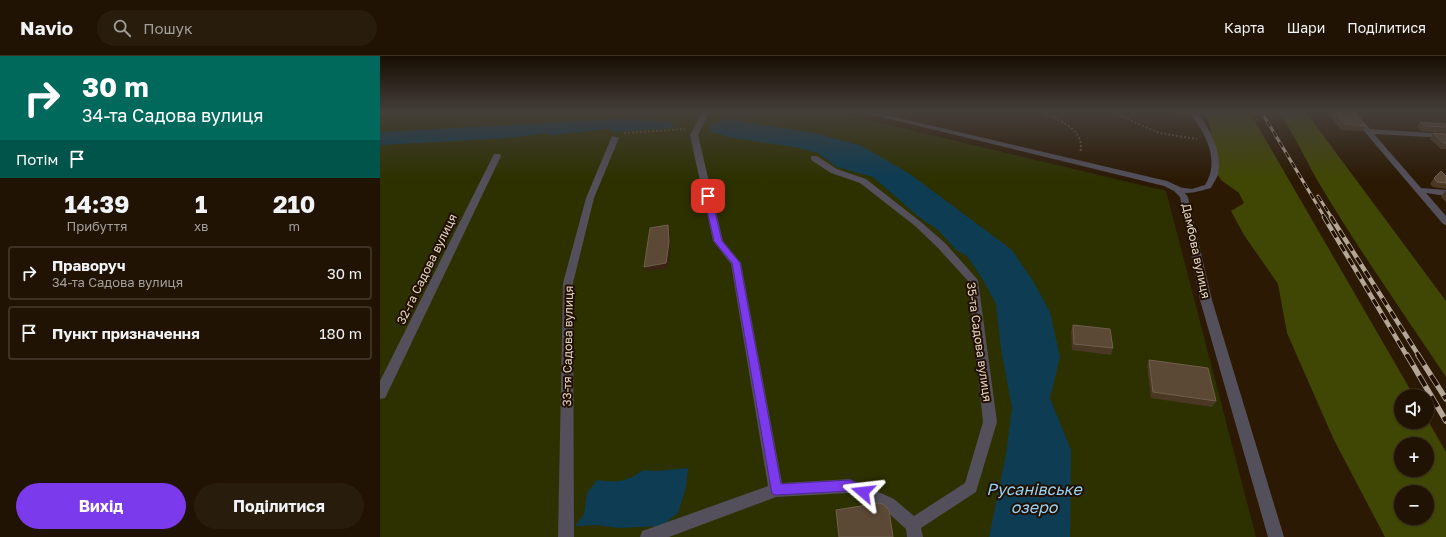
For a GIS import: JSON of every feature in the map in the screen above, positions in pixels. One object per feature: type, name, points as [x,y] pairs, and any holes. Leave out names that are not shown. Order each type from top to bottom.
[{"type":"street","points":[[695,133],[718,241],[736,263],[776,490]]},
{"type":"street","name":"Дамбова вулиця","points":[[955,133],[1167,184],[1177,189],[1184,197],[1206,300],[1276,537]]},
{"type":"street","points":[[1369,133],[1446,222]]},
{"type":"street","points":[[1406,133],[1446,136]]},
{"type":"street","name":"33-тя Садова вулиця","points":[[566,537],[568,283],[590,198],[615,138]]},
{"type":"street","name":"32-га Садова вулиця","points":[[380,394],[497,156]]},
{"type":"street","name":"35-та Садова вулиця","points":[[814,158],[834,171],[863,181],[869,185],[918,224],[941,245],[973,280],[990,422],[971,487],[914,531]]},
{"type":"street","points":[[1418,190],[1446,193]]},
{"type":"street","points":[[648,537],[776,490],[850,486],[889,504],[914,531]]},
{"type":"lane","points":[[1177,189],[1192,191],[1208,186],[1215,174],[1214,156],[1207,133]]},
{"type":"path","points":[[615,138],[623,133]]},
{"type":"path","points":[[1075,162],[1082,151],[1080,140],[1076,133]]},
{"type":"path","points":[[1162,133],[1210,141]]},
{"type":"green space","points":[[380,133],[925,133],[1166,191],[1256,537],[380,537]]},
{"type":"green space","points":[[1210,133],[1262,133],[1410,389],[1394,389],[1394,429],[1433,429],[1446,452],[1446,537],[1385,537],[1334,440],[1287,333],[1278,284],[1244,235],[1231,211],[1244,203],[1239,193],[1221,180],[1215,171]]},
{"type":"green space","points":[[1292,133],[1322,133],[1446,301],[1446,377],[1347,228],[1316,178]]},
{"type":"water","points":[[380,133],[543,133],[509,138],[380,145]]},
{"type":"water","points":[[547,133],[566,133],[552,135]]},
{"type":"water","name":"Русанівське озеро","points":[[716,133],[817,133],[862,146],[910,174],[1012,250],[1033,281],[1050,312],[1060,357],[1050,398],[1071,450],[1070,537],[989,537],[1006,454],[1012,408],[1001,349],[996,304],[983,280],[967,256],[956,250],[937,229],[920,218],[873,177],[837,167],[818,153],[795,147],[733,138]]},
{"type":"water","points":[[688,468],[686,488],[678,513],[662,526],[619,528],[597,525],[575,526],[584,514],[587,493],[597,480],[622,481],[643,470],[656,471]]},
{"type":"building","points":[[1433,133],[1446,134],[1446,143],[1444,143]]},
{"type":"building","points":[[1441,171],[1446,176],[1446,183],[1437,182],[1434,178]]},
{"type":"building","points":[[668,225],[669,242],[666,263],[644,267],[650,228]]},
{"type":"building","points":[[1073,325],[1110,329],[1113,348],[1074,344]]},
{"type":"building","points":[[1149,360],[1208,368],[1216,401],[1153,392]]},
{"type":"building","points":[[879,503],[883,504],[889,510],[893,537],[839,537],[836,510]]},
{"type":"railway","points":[[1274,133],[1325,218]]},
{"type":"railway","points":[[1318,196],[1332,218]]},
{"type":"railway","points":[[1324,217],[1407,356]]},
{"type":"railway","points":[[1331,217],[1419,356]]},
{"type":"railway","points":[[1407,355],[1446,421]]},
{"type":"railway","points":[[1418,355],[1446,399]]},
{"type":"route","points":[[708,196],[718,241],[736,263],[776,490],[850,486],[863,492]]}]
